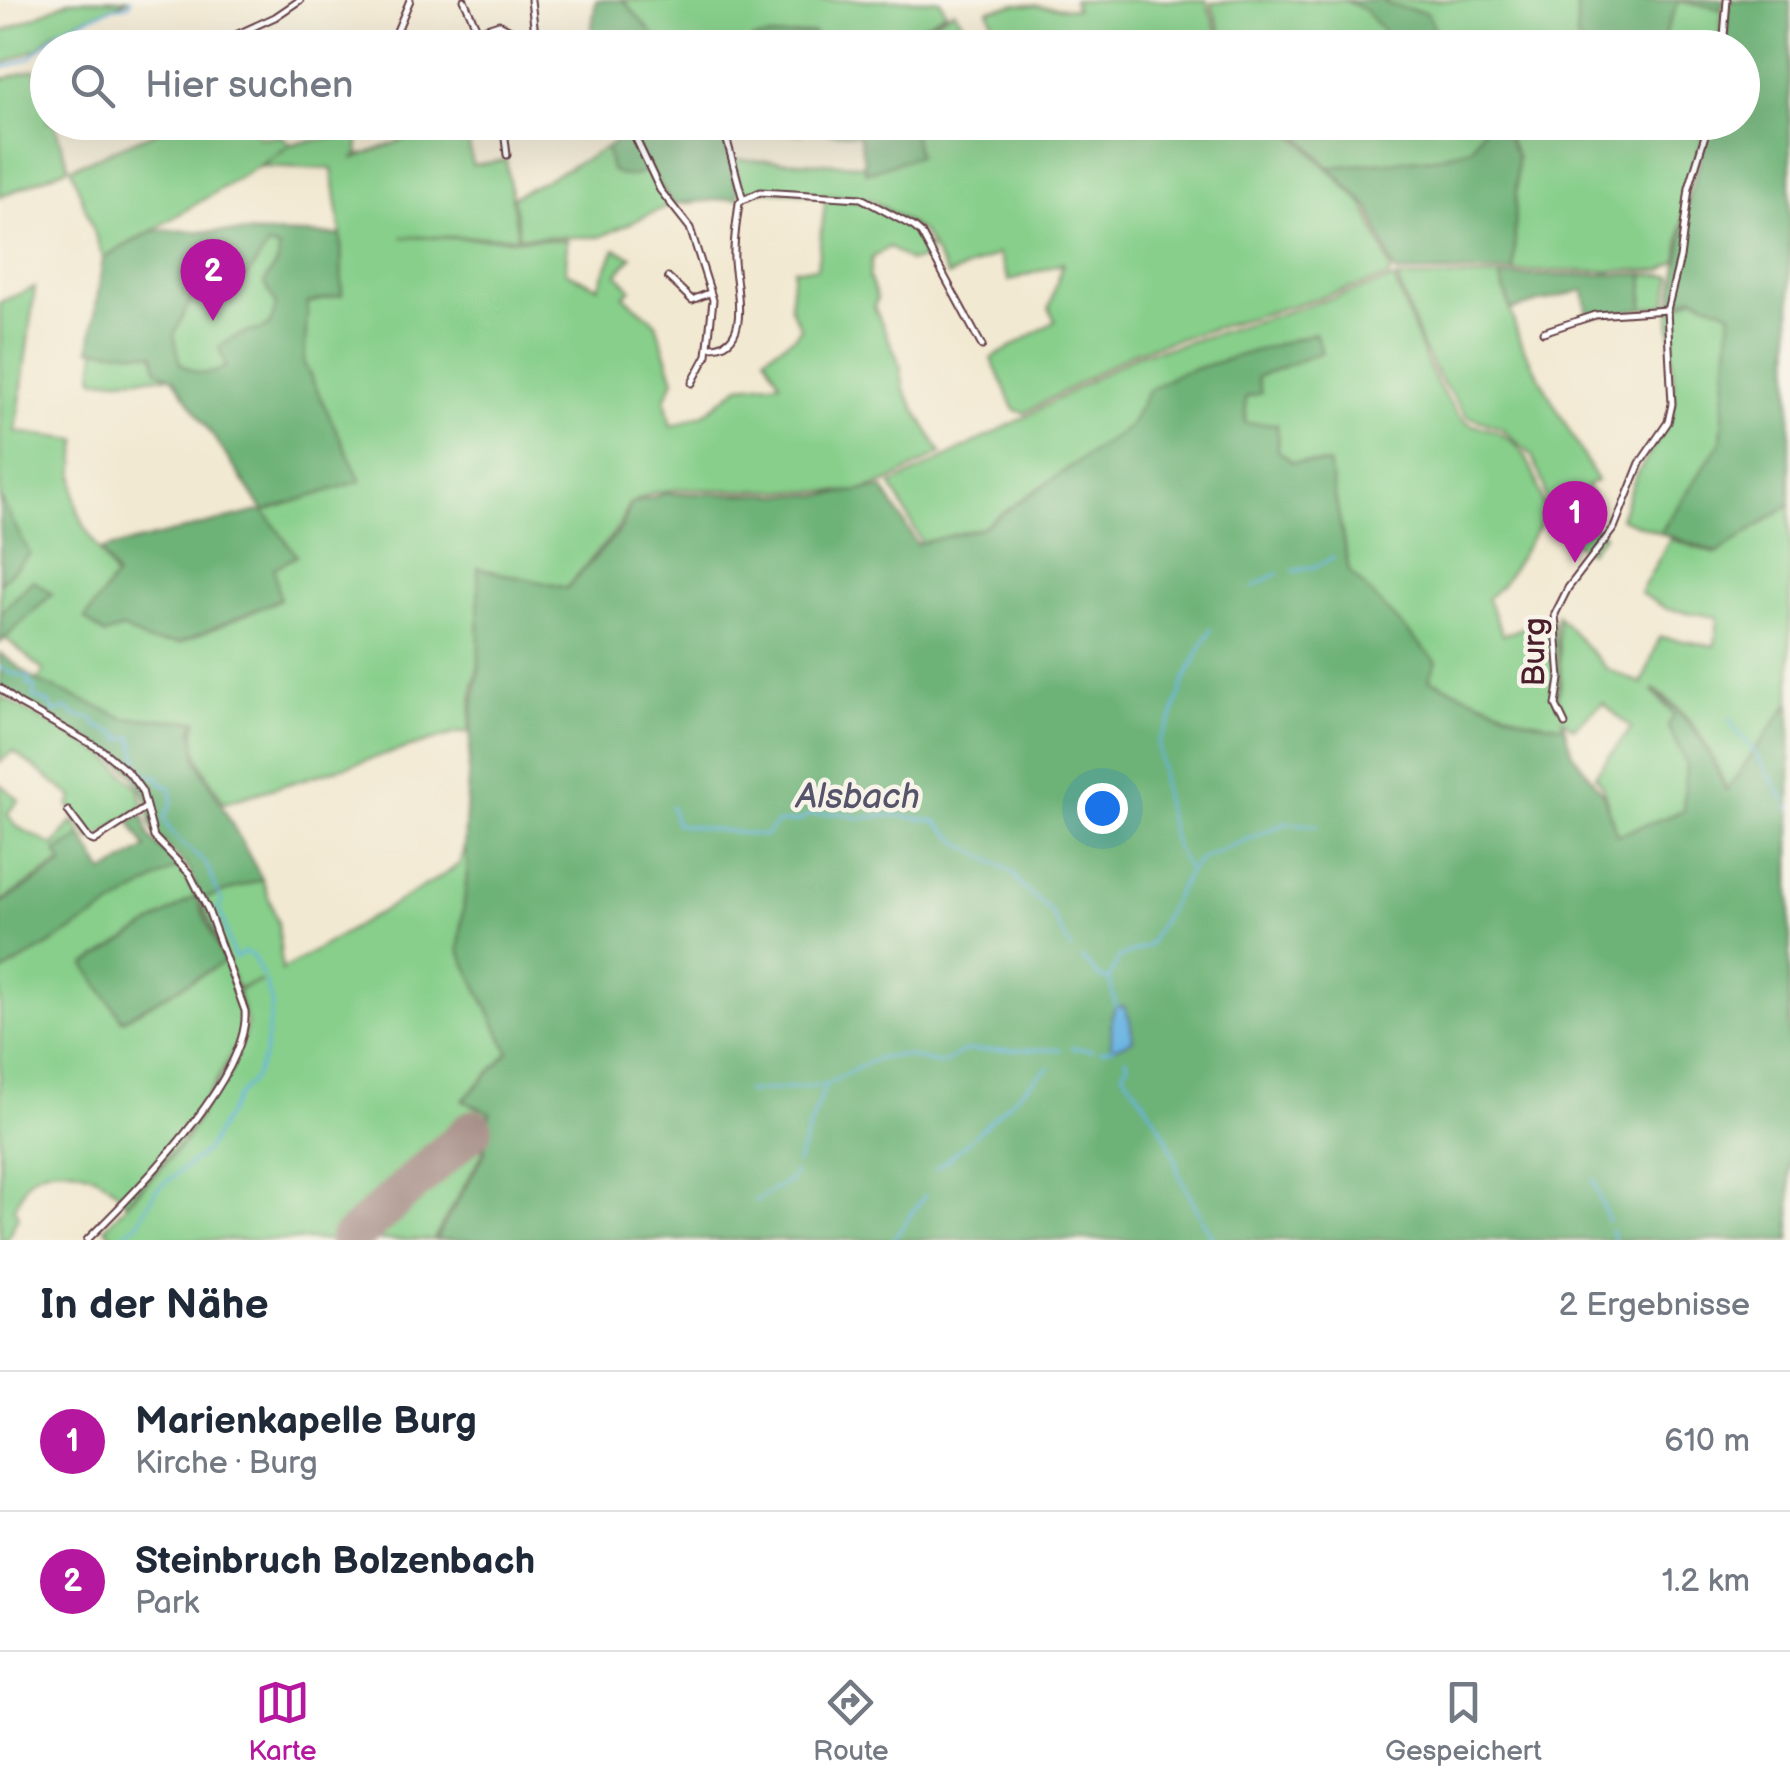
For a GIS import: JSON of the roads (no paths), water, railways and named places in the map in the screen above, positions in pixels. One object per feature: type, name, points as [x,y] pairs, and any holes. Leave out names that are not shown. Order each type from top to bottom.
[{"type":"street","points":[[246,30],[300,0]]},
{"type":"street","points":[[397,30],[410,0]]},
{"type":"street","points":[[464,0],[477,30],[499,24],[513,30]]},
{"type":"street","points":[[531,0],[535,30]]},
{"type":"street","points":[[1724,30],[1727,0]]},
{"type":"street","points":[[505,140],[507,155]]},
{"type":"street","points":[[636,140],[660,190],[690,228],[713,300],[709,347],[692,384]]},
{"type":"street","points":[[727,140],[743,200]]},
{"type":"street","name":"Burg","points":[[1566,724],[1556,705],[1560,679],[1556,614],[1568,588],[1614,528],[1640,463],[1668,422],[1672,404],[1667,310],[1689,188],[1704,140]]},
{"type":"street","points":[[709,347],[729,340],[738,323],[740,294],[734,260],[739,203],[760,192],[861,198],[922,232],[982,346]]},
{"type":"street","points":[[668,276],[692,300],[710,293]]},
{"type":"street","points":[[1543,332],[1595,315],[1667,310]]},
{"type":"street","points":[[1,691],[114,758],[134,780],[154,838],[190,874],[208,910],[240,992],[246,1025],[235,1054],[183,1140],[87,1240]]},
{"type":"street","points":[[68,810],[89,840],[94,841],[146,807]]},
{"type":"water","points":[[1124,1006],[1133,1040],[1111,1049],[1112,1015],[1115,1007]]},
{"type":"waterway","points":[[60,30],[114,7],[129,5],[131,0]]},
{"type":"waterway","points":[[0,69],[30,58]]},
{"type":"waterway","points":[[1294,571],[1334,557]]},
{"type":"waterway","points":[[1253,587],[1278,573]]},
{"type":"waterway","points":[[1109,979],[1119,958],[1149,945],[1189,871],[1175,846],[1165,805],[1158,742],[1211,629]]},
{"type":"waterway","points":[[0,667],[29,677],[28,685],[35,687],[34,698],[48,702],[54,712],[66,708],[76,716],[94,719],[96,726],[120,735],[120,740],[132,737],[140,771],[160,778],[161,784],[171,788],[172,803],[164,818],[167,826],[209,870],[222,901],[218,908],[235,958],[245,952],[253,956],[263,977]]},
{"type":"waterway","points":[[1730,718],[1785,800]]},
{"type":"waterway","name":"Alsbach","points":[[671,806],[680,825],[765,836],[777,823],[800,821],[808,815],[895,815],[936,821],[960,843],[1013,873],[1022,887],[1049,909],[1071,949]]},
{"type":"waterway","points":[[1189,871],[1201,859],[1287,823],[1316,826]]},
{"type":"waterway","name":"Alsbach","points":[[1082,958],[1100,978],[1109,979],[1117,1009]]},
{"type":"waterway","points":[[118,1240],[139,1222],[156,1190],[206,1151],[239,1094],[255,1077],[264,1056],[272,1006],[266,982]]},
{"type":"waterway","points":[[1072,1048],[1092,1050]]},
{"type":"waterway","points":[[1101,1051],[1114,1048]]},
{"type":"waterway","points":[[746,1092],[825,1085],[876,1059],[902,1055],[942,1064],[965,1051],[1061,1049]]},
{"type":"waterway","name":"Alsbach","points":[[1126,1058],[1128,1064],[1123,1072],[1163,1132],[1178,1172],[1213,1240]]},
{"type":"waterway","points":[[935,1169],[1050,1067]]},
{"type":"waterway","points":[[797,1163],[825,1085]]},
{"type":"waterway","points":[[755,1201],[791,1180],[795,1172]]},
{"type":"waterway","points":[[1593,1179],[1608,1221]]},
{"type":"waterway","points":[[893,1240],[925,1195]]},
{"type":"waterway","points":[[1611,1230],[1614,1240]]},
{"type":"place","name":"Steinbruch Bolzenbach","points":[[213,321]]},
{"type":"place","name":"Marienkapelle Burg","points":[[1575,563]]}]
